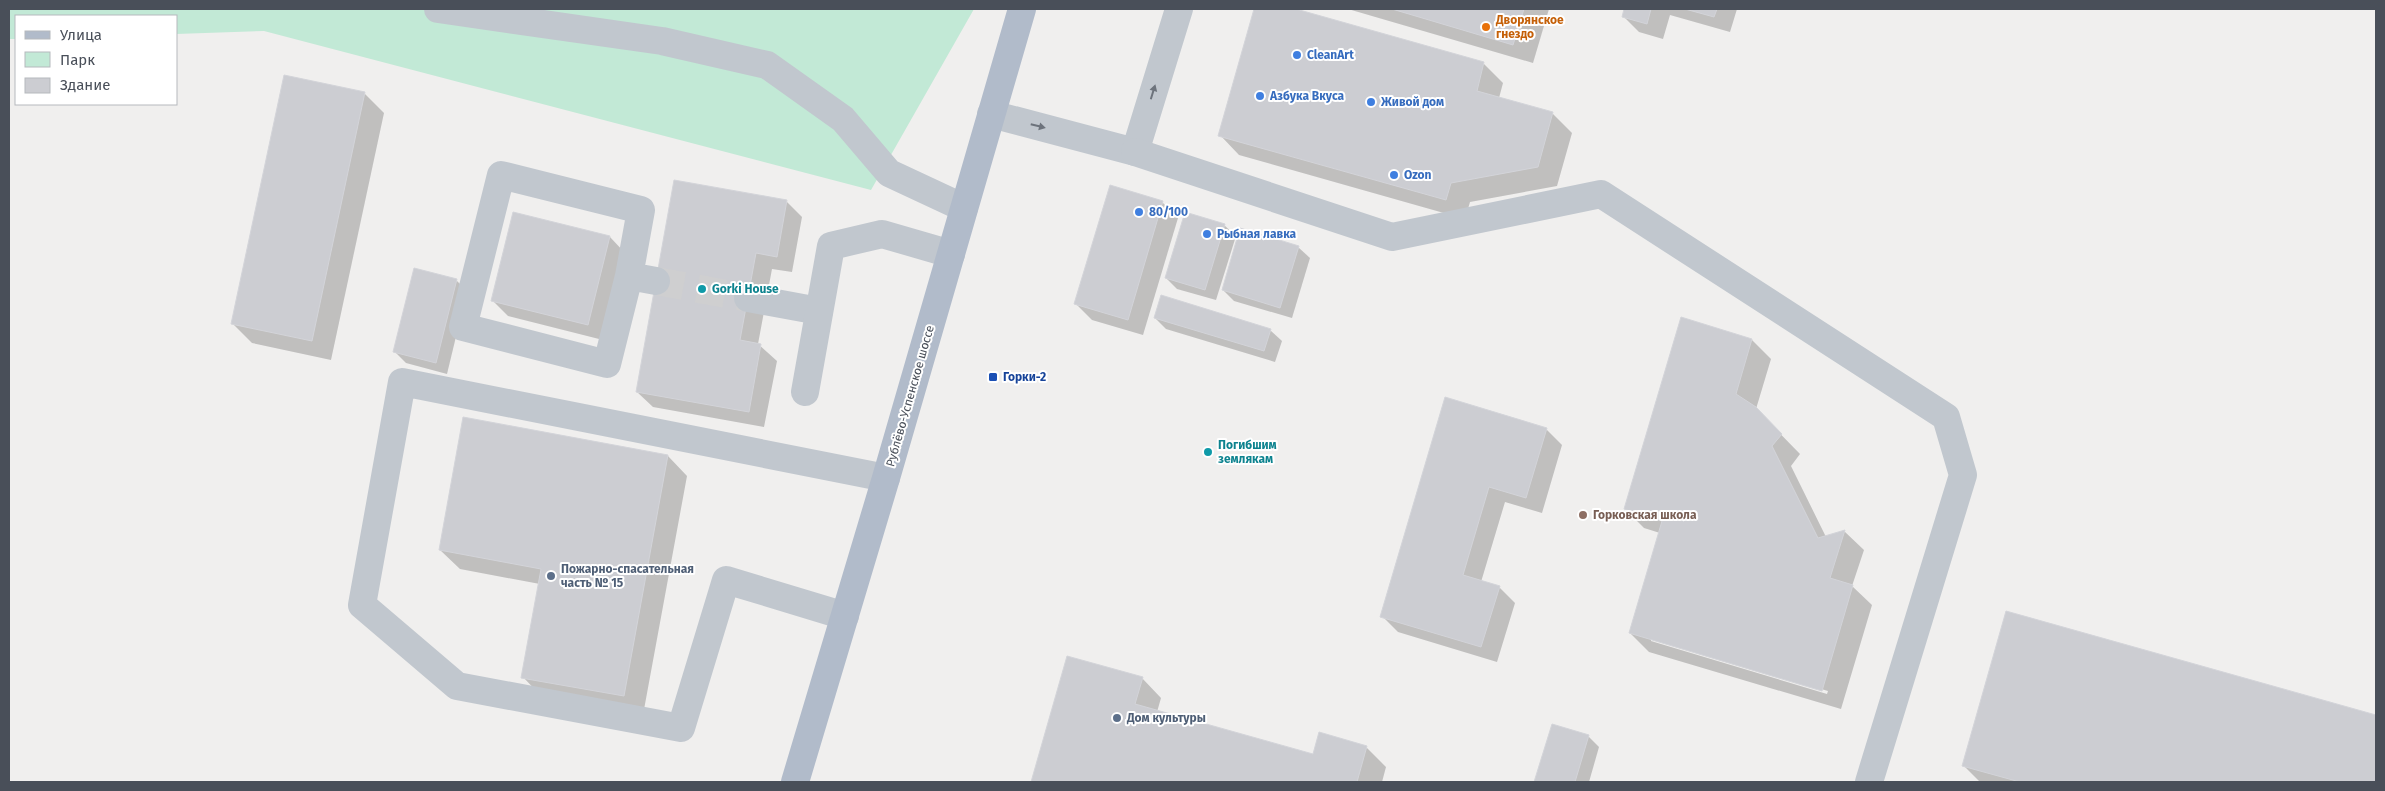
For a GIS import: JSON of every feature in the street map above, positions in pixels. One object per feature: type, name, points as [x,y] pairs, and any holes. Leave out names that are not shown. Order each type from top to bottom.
[{"type":"main road","name":"Рублёво-Успенское шоссе","points":[[795,782],[886,478],[1022,9]]},
{"type":"street","points":[[438,9],[662,41],[767,65],[843,119],[889,173],[964,208]]},
{"type":"street","points":[[1135,152],[1178,9]]},
{"type":"street","points":[[991,114],[1135,152],[1392,237],[1601,194],[1946,417],[1963,475],[1869,782]]},
{"type":"street","points":[[501,174],[641,210],[629,276],[607,364],[463,327],[501,174]]},
{"type":"street","points":[[805,392],[831,246],[882,234],[951,254]]},
{"type":"street","points":[[629,276],[656,281]]},
{"type":"street","points":[[748,298],[819,311]]},
{"type":"street","points":[[845,616],[726,580],[681,728],[457,686],[362,605],[402,382],[886,478]]},
{"type":"green space","points":[[9,9],[974,9],[871,190],[264,31],[178,34],[178,15],[15,15],[15,39],[9,39]]},
{"type":"building","name":"Живой дом","points":[[1254,9],[1296,9],[1484,62],[1477,91],[1553,112],[1538,167],[1451,183],[1446,200],[1218,136]]},
{"type":"building","name":"Дворянское гнездо","points":[[1392,9],[1524,9],[1513,45]]},
{"type":"building","points":[[1624,9],[1651,9],[1647,24],[1622,17]]},
{"type":"building","points":[[1685,9],[1717,9],[1714,17]]},
{"type":"building","points":[[284,75],[365,92],[312,341],[231,324]]},
{"type":"building","name":"Gorki House","points":[[674,180],[787,200],[777,257],[756,253],[740,340],[761,344],[749,412],[636,392]]},
{"type":"building","points":[[1110,185],[1163,201],[1128,320],[1074,304]]},
{"type":"building","points":[[513,212],[610,236],[588,325],[491,301]]},
{"type":"building","points":[[1185,212],[1225,224],[1205,290],[1165,278]]},
{"type":"building","points":[[1240,228],[1299,246],[1280,308],[1222,290]]},
{"type":"building","points":[[414,268],[457,279],[436,363],[393,352]]},
{"type":"building","points":[[1161,295],[1271,329],[1264,351],[1154,318]]},
{"type":"building","points":[[1681,317],[1752,339],[1736,394],[1756,407],[1782,434],[1772,446],[1818,538],[1845,530],[1830,578],[1853,585],[1822,691],[1629,633],[1662,521],[1624,509]]},
{"type":"building","points":[[1445,397],[1547,428],[1526,498],[1489,487],[1463,575],[1500,586],[1481,647],[1380,617]]},
{"type":"building","points":[[463,417],[668,455],[624,696],[521,678],[541,569],[439,550]]},
{"type":"building","points":[[2006,611],[2376,715],[2376,782],[2020,782],[1962,766]]},
{"type":"building","name":"Дом культуры","points":[[1067,656],[1143,677],[1135,704],[1313,754],[1319,732],[1367,746],[1357,782],[1031,782]]},
{"type":"building","points":[[1552,724],[1589,735],[1575,782],[1534,782]]},
{"type":"tunnel","points":[[656,281],[748,298]]},
{"type":"place","name":"Дворянское гнездо","points":[[1486,27]]},
{"type":"place","name":"CleanArt","points":[[1297,55]]},
{"type":"place","name":"Азбука Вкуса","points":[[1260,96]]},
{"type":"place","name":"Живой дом","points":[[1371,102]]},
{"type":"place","name":"Ozon","points":[[1394,175]]},
{"type":"place","name":"80/100","points":[[1139,212]]},
{"type":"place","name":"Рыбная лавка","points":[[1207,234]]},
{"type":"place","name":"Gorki House","points":[[702,289]]},
{"type":"place","name":"Горки-2","points":[[993,377]]},
{"type":"place","name":"Погибшим землякам","points":[[1208,452]]},
{"type":"place","name":"Горковская школа","points":[[1583,515]]},
{"type":"place","name":"Пожарно-спасательная часть № 15","points":[[551,576]]},
{"type":"place","name":"Дом культуры","points":[[1117,718]]}]
